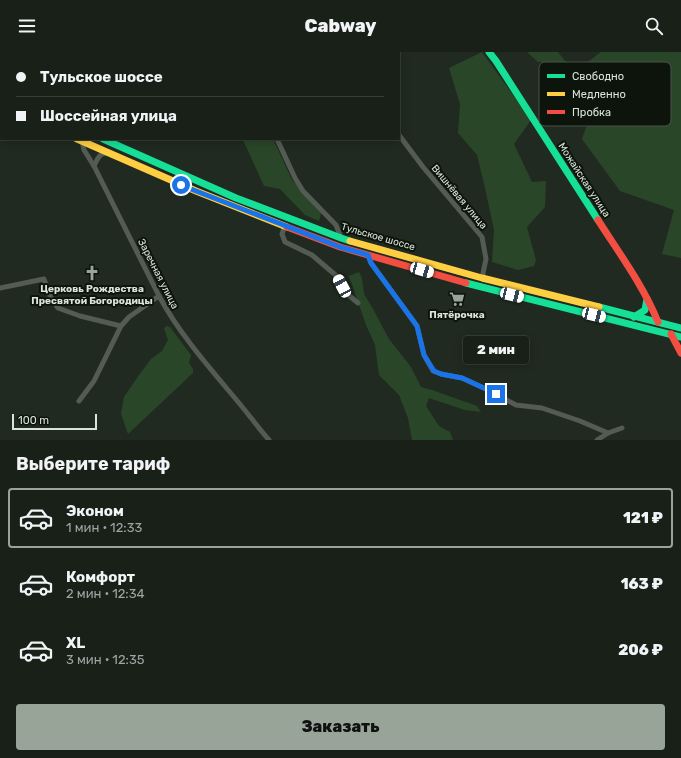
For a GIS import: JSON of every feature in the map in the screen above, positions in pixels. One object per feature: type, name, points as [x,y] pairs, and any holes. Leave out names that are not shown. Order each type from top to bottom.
[{"type":"main road","name":"Можайская улица","points":[[489,52],[631,271],[652,307],[658,322]]},
{"type":"main road","name":"Тульское шоссе","points":[[80,140],[196,191],[340,247],[484,288],[681,337]]},
{"type":"main road","name":"Тульское шоссе","points":[[105,140],[236,198],[341,238],[482,278],[681,328]]},
{"type":"main road","points":[[634,316],[645,310],[647,299]]},
{"type":"main road","points":[[671,334],[681,353]]},
{"type":"street","name":"Вишнёвая улица","points":[[400,136],[423,167],[482,237],[486,260],[482,278]]},
{"type":"street","name":"Заречная улица","points":[[80,140],[169,315],[212,372],[269,440]]},
{"type":"street","points":[[276,140],[303,191],[336,225],[341,238]]},
{"type":"street","points":[[94,166],[100,155],[109,153]]},
{"type":"street","points":[[285,225],[282,234],[285,242],[312,255],[338,278],[346,293],[358,303]]},
{"type":"street","points":[[368,255],[371,263],[417,326],[424,355],[434,371],[441,374],[462,378],[486,389],[516,406],[542,408],[580,421],[608,433]]},
{"type":"street","points":[[0,288],[44,279],[50,296],[58,308],[80,316],[121,326]]},
{"type":"street","points":[[79,401],[94,381],[121,326],[129,317],[159,296]]},
{"type":"street","points":[[596,440],[608,433],[622,428]]},
{"type":"green space","points":[[482,52],[531,120],[514,144],[532,182],[546,181],[545,207],[527,227],[536,260],[534,266],[518,270],[492,262],[494,230],[477,155],[458,133],[460,104],[449,68]]},
{"type":"green space","points":[[527,52],[558,52],[566,62],[539,62]]},
{"type":"green space","points":[[601,52],[681,52],[681,258],[662,254],[674,210],[620,191],[582,139],[587,126],[671,126],[671,62],[588,62]]},
{"type":"green space","points":[[242,140],[273,140],[292,180],[321,213],[319,221],[305,215],[280,189],[264,186]]},
{"type":"green space","points":[[359,272],[362,278],[364,294],[389,339],[411,367],[421,387],[477,406],[481,412],[465,410],[429,398],[426,406],[439,426],[450,432],[453,440],[412,440],[408,418],[399,395],[379,375],[375,345],[366,325],[349,276]]},
{"type":"green space","points":[[167,326],[170,327],[191,355],[189,363],[193,369],[193,373],[128,434],[121,414],[124,397],[151,359],[162,351],[168,340],[164,328]]},
{"type":"traffic: fast","points":[[489,52],[598,220]]},
{"type":"traffic: fast","points":[[105,140],[236,198],[350,241]]},
{"type":"traffic: fast","points":[[466,283],[681,337]]},
{"type":"traffic: fast","points":[[634,317],[645,310],[647,299]]},
{"type":"traffic: fast","points":[[599,307],[681,328]]},
{"type":"traffic: slow","points":[[79,140],[196,191],[287,227]]},
{"type":"traffic: slow","points":[[350,241],[482,278],[599,307]]},
{"type":"traffic: jam","points":[[598,220],[638,282],[658,322]]},
{"type":"traffic: jam","points":[[287,227],[340,247],[466,283]]},
{"type":"traffic: jam","points":[[671,334],[681,353]]},
{"type":"place","name":"Церковь Рождества Пресвятой Богородицы","points":[[92,273]]},
{"type":"place","name":"Пятёрочка","points":[[457,299]]},
{"type":"route","points":[[181,185],[340,247],[368,255],[371,263],[417,326],[424,355],[434,371],[441,374],[462,378],[496,394]]}]
